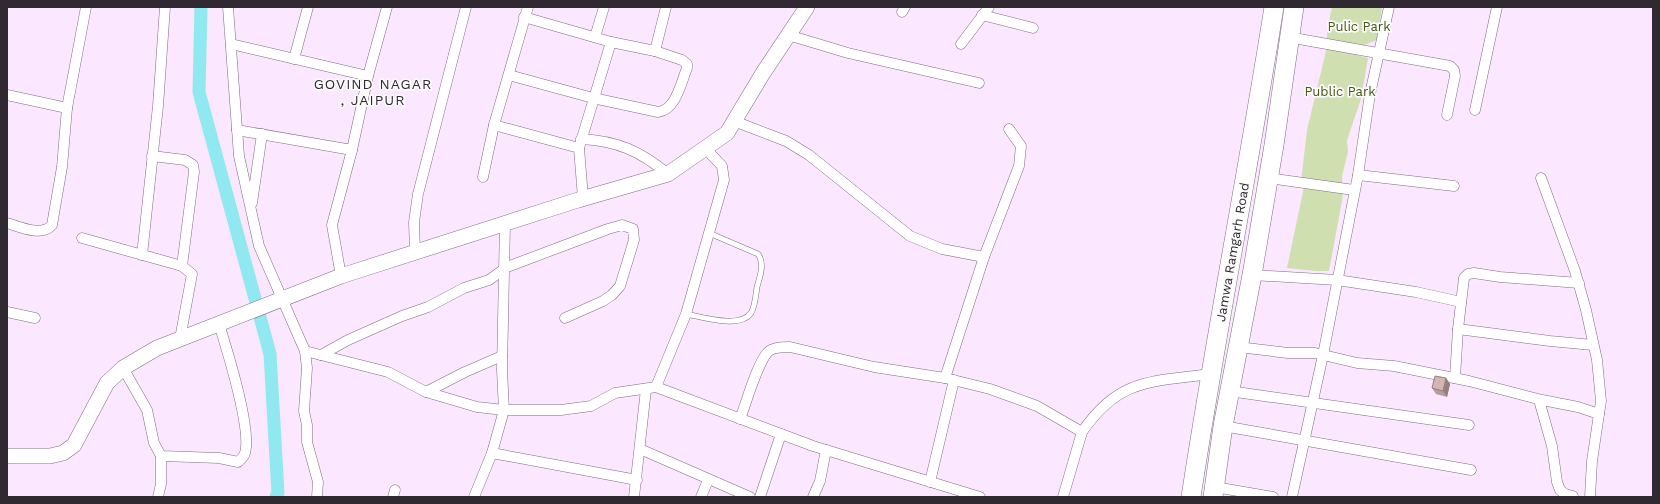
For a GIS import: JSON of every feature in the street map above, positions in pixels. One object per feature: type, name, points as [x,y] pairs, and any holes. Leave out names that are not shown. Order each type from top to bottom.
[{"type":"highway","name":"Jamwa Ramgarh Road","points":[[1191,497],[1210,374],[1252,143],[1274,7]]},
{"type":"highway","name":"Jamwa Ramgarh Road","points":[[1214,492],[1229,391],[1252,275],[1268,178],[1288,37],[1294,7]]},
{"type":"street","points":[[7,223],[42,232],[48,230],[52,225],[62,167],[67,108],[86,7]]},
{"type":"street","points":[[142,255],[165,7]]},
{"type":"street","points":[[228,7],[239,156],[259,246],[275,302],[304,352],[307,368],[304,411],[307,425],[307,442],[318,482],[317,497]]},
{"type":"street","points":[[294,59],[308,7]]},
{"type":"street","points":[[341,276],[332,225],[352,150],[368,76],[387,7]]},
{"type":"street","points":[[415,253],[414,222],[418,194],[466,7]]},
{"type":"street","points":[[483,177],[494,125],[528,7]]},
{"type":"street","points":[[595,37],[604,7]]},
{"type":"street","points":[[655,51],[666,7]]},
{"type":"street","points":[[7,456],[50,456],[63,453],[74,445],[107,382],[123,368],[157,348],[341,276],[583,198],[668,174],[727,133],[807,7]]},
{"type":"street","points":[[1292,497],[1324,355],[1358,175],[1370,94],[1389,7]]},
{"type":"street","points":[[1475,110],[1497,7]]},
{"type":"street","points":[[961,44],[985,11],[1033,28]]},
{"type":"street","points":[[509,75],[593,98],[658,112],[668,109],[671,106],[687,68],[687,64],[682,60],[655,51],[611,42],[524,17]]},
{"type":"street","points":[[788,35],[848,53],[979,82]]},
{"type":"street","points":[[1288,37],[1450,66],[1454,70],[1455,76],[1448,115]]},
{"type":"street","points":[[583,198],[580,144],[611,42]]},
{"type":"street","points":[[231,44],[368,76]]},
{"type":"street","points":[[7,95],[67,108]]},
{"type":"street","points":[[734,121],[786,141],[809,155],[910,236],[942,249],[984,258]]},
{"type":"street","points":[[494,125],[580,144],[600,140],[636,151],[651,160],[668,174]]},
{"type":"street","points":[[930,482],[949,379],[984,258],[1020,160],[1021,146],[1009,129]]},
{"type":"street","points":[[237,130],[352,150]]},
{"type":"street","points":[[251,209],[262,134]]},
{"type":"street","points":[[634,497],[640,448],[651,388],[686,314],[724,180],[722,166],[705,148]]},
{"type":"street","points":[[152,156],[185,160],[193,165],[194,172],[182,266]]},
{"type":"street","points":[[1358,175],[1454,186]]},
{"type":"street","points":[[1268,178],[1354,190]]},
{"type":"street","points":[[1541,178],[1579,282],[1593,345],[1601,401],[1592,461],[1590,497]]},
{"type":"street","points":[[474,497],[492,453],[504,410],[502,356],[505,223]]},
{"type":"street","points":[[321,356],[348,340],[402,316],[428,307],[464,288],[489,280],[505,269],[608,229],[622,225],[633,229],[634,240],[620,286],[612,295],[603,301],[565,318]]},
{"type":"street","points":[[82,238],[182,266],[192,274],[180,339]]},
{"type":"street","points":[[1455,378],[1458,329],[1464,278],[1468,274],[1474,273],[1500,277],[1579,282]]},
{"type":"street","points":[[1252,275],[1337,280],[1416,292],[1461,302]]},
{"type":"street","points":[[7,312],[35,318]]},
{"type":"street","points":[[161,456],[219,458],[238,462],[246,452],[247,438],[242,412],[219,324]]},
{"type":"street","points":[[1458,329],[1593,345]]},
{"type":"street","points":[[740,419],[762,361],[770,350],[780,347],[790,347],[874,367],[949,379],[990,389],[1037,406],[1082,432]]},
{"type":"street","points":[[1238,347],[1288,353],[1324,355],[1357,363],[1394,366],[1455,378],[1539,400],[1578,407],[1599,414]]},
{"type":"street","points":[[304,352],[388,372],[426,392],[477,407],[504,410],[561,410],[591,406],[615,393],[651,388],[826,450],[980,497]]},
{"type":"street","points":[[426,392],[465,372],[502,356]]},
{"type":"street","points":[[123,368],[147,410],[154,443],[161,456],[158,497]]},
{"type":"street","points":[[1062,497],[1082,432],[1092,417],[1110,399],[1129,388],[1147,382],[1210,374]]},
{"type":"street","points":[[1229,391],[1469,425]]},
{"type":"street","points":[[1539,400],[1552,446],[1557,482],[1560,490],[1565,494],[1584,497]]},
{"type":"street","points":[[1223,426],[1305,439],[1471,470]]},
{"type":"street","points":[[760,497],[781,434]]},
{"type":"street","points":[[640,448],[708,480],[750,497]]},
{"type":"street","points":[[813,497],[820,480],[826,450]]},
{"type":"street","points":[[492,453],[637,480]]},
{"type":"street","points":[[701,497],[708,480]]},
{"type":"street","points":[[1214,492],[1273,497]]},
{"type":"lane","points":[[686,314],[734,322],[744,319],[751,313],[762,269],[761,259],[758,254],[709,233]]},
{"type":"green space","name":"Pulic Park","points":[[1332,7],[1382,7],[1377,40],[1364,45],[1327,40],[1327,31]]},
{"type":"green space","name":"Public Park","points":[[1327,47],[1368,58],[1361,99],[1347,140],[1348,152],[1342,176],[1343,195],[1329,271],[1287,268],[1304,187],[1301,182],[1307,130]]},
{"type":"building","points":[[1435,376],[1446,378],[1443,391],[1432,388]]},
{"type":"waterway","points":[[201,7],[199,92],[270,354],[278,493],[276,497]]},
{"type":"district","name":"GOVIND NAGAR , JAIPUR","points":[[373,92]]}]
